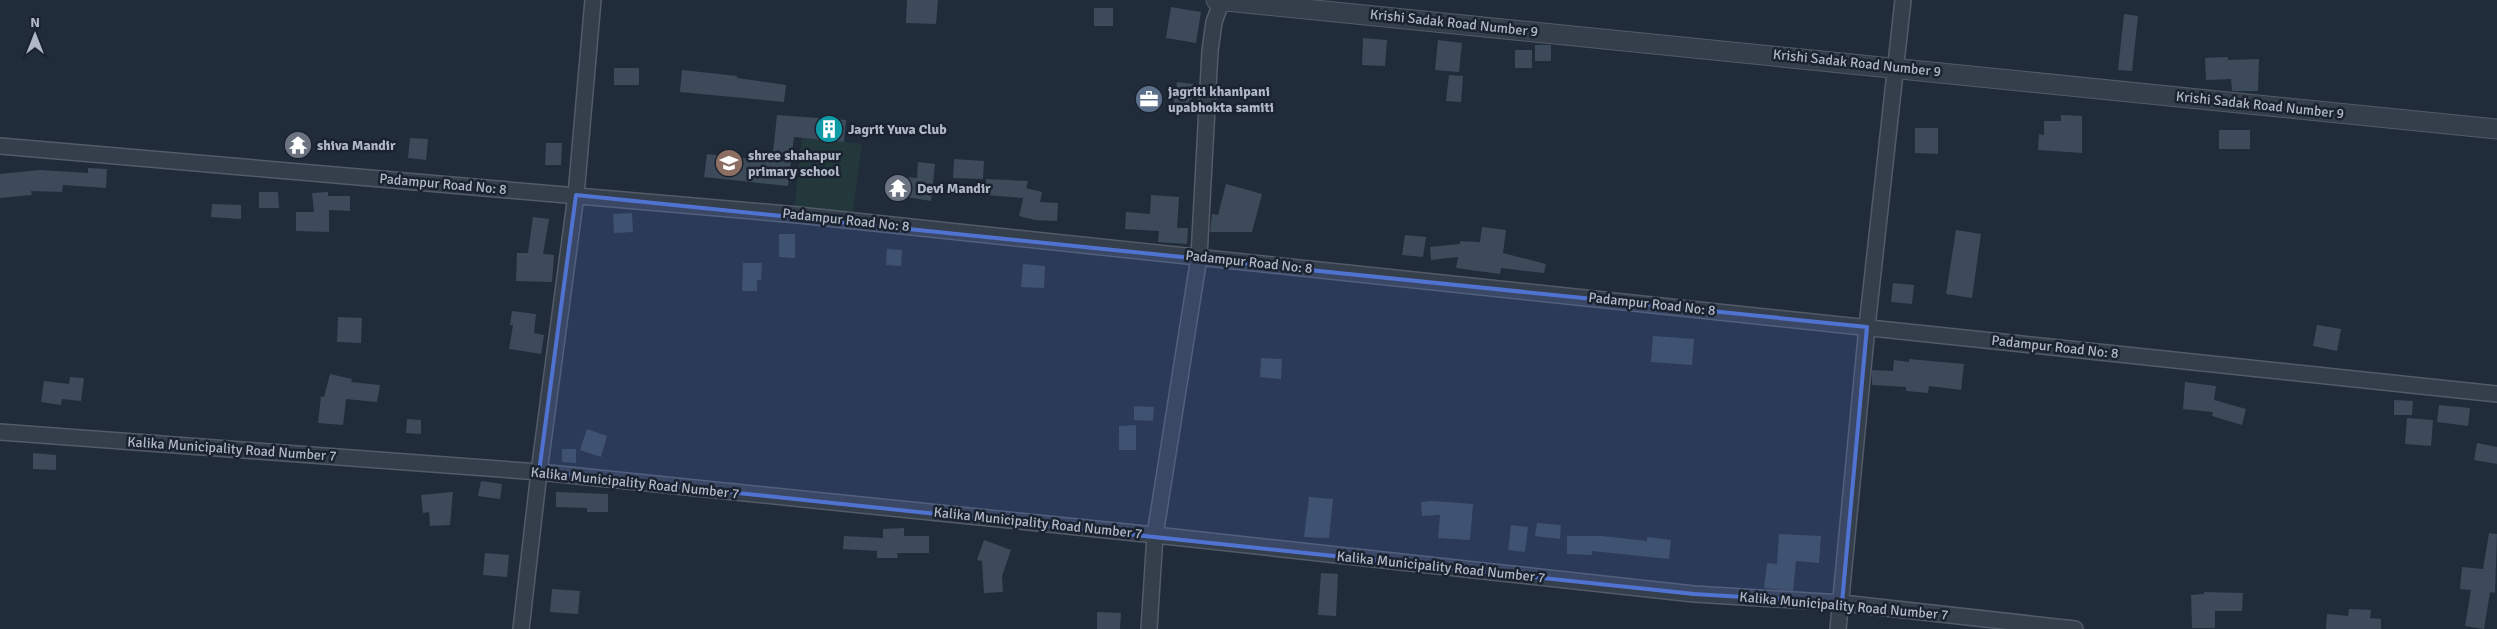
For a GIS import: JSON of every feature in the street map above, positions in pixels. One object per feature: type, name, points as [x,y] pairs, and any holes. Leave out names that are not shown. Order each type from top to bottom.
[{"type":"street","points":[[521,629],[539,472],[576,195],[593,0]]},
{"type":"street","name":"Krishi Sadak Road Number 9","points":[[1216,0],[1897,67],[2497,129]]},
{"type":"street","points":[[1148,629],[1156,535],[1199,256],[1210,51],[1214,22],[1222,0]]},
{"type":"street","points":[[1838,629],[1867,327],[1897,67],[1902,0]]},
{"type":"street","name":"Padampur Road No: 8","points":[[0,146],[798,215],[2497,394]]},
{"type":"street","name":"Kalika Municipality Road Number 7","points":[[0,432],[539,472],[1156,535],[1694,594],[1842,603],[2075,629]]},
{"type":"highlighted area","points":[[576,195],[1867,327],[1842,603],[1694,594],[539,472]]},
{"type":"green space","points":[[802,137],[862,144],[852,218],[794,212]]},
{"type":"building","points":[[907,0],[938,0],[936,24],[906,23]]},
{"type":"building","points":[[1171,7],[1201,12],[1196,43],[1166,38]]},
{"type":"building","points":[[1094,8],[1113,8],[1113,26],[1094,26]]},
{"type":"building","points":[[2124,14],[2138,16],[2132,71],[2118,70]]},
{"type":"building","points":[[1363,38],[1387,40],[1385,66],[1362,65]]},
{"type":"building","points":[[1438,40],[1462,43],[1459,72],[1435,70]]},
{"type":"building","points":[[1535,45],[1551,45],[1551,61],[1535,61]]},
{"type":"building","points":[[1515,50],[1532,50],[1532,68],[1515,68]]},
{"type":"building","points":[[2228,57],[2228,60],[2259,59],[2258,91],[2232,91],[2231,79],[2206,80],[2205,58]]},
{"type":"building","points":[[614,68],[639,68],[639,85],[614,85]]},
{"type":"building","points":[[682,70],[737,76],[737,78],[786,85],[784,102],[680,92]]},
{"type":"building","points":[[1449,75],[1463,76],[1461,102],[1446,101]]},
{"type":"building","points":[[1177,82],[1194,84],[1190,110],[1173,107]]},
{"type":"building","points":[[777,115],[846,120],[844,142],[794,137],[788,186],[704,177],[707,154],[772,161]]},
{"type":"building","points":[[2061,115],[2082,116],[2082,153],[2038,150],[2039,134],[2044,135],[2044,121],[2061,121]]},
{"type":"building","points":[[1915,128],[1938,128],[1938,154],[1915,153]]},
{"type":"building","points":[[2219,130],[2250,130],[2250,149],[2219,149]]},
{"type":"building","points":[[410,138],[428,139],[426,160],[408,158]]},
{"type":"building","points":[[546,143],[562,143],[561,165],[545,165]]},
{"type":"building","points":[[954,159],[984,161],[983,179],[953,178]]},
{"type":"building","points":[[918,162],[935,164],[931,201],[906,197],[906,200],[889,199],[891,176],[917,178]]},
{"type":"building","points":[[88,168],[107,169],[106,188],[63,185],[62,192],[31,191],[32,195],[0,198],[0,174],[40,170],[88,173]]},
{"type":"building","points":[[986,179],[1028,181],[1026,188],[1042,192],[1040,202],[1058,203],[1057,221],[1035,220],[1019,216],[1024,195],[1023,198],[985,195]]},
{"type":"building","points":[[1226,184],[1262,194],[1252,232],[1210,232],[1212,214],[1218,215]]},
{"type":"building","points":[[259,192],[278,192],[279,208],[259,208]]},
{"type":"building","points":[[328,192],[328,196],[350,196],[350,211],[329,210],[329,232],[296,231],[296,212],[314,212],[312,193]]},
{"type":"building","points":[[1151,195],[1179,197],[1177,228],[1188,228],[1187,244],[1158,242],[1159,231],[1125,229],[1126,212],[1150,214]]},
{"type":"building","points":[[212,204],[241,205],[241,219],[211,217]]},
{"type":"building","points":[[632,213],[633,232],[614,233],[613,214]]},
{"type":"building","points":[[533,217],[549,219],[543,254],[554,255],[552,282],[516,281],[517,253],[528,253]]},
{"type":"building","points":[[1482,227],[1506,230],[1503,253],[1546,264],[1544,273],[1501,268],[1500,274],[1456,268],[1458,257],[1431,260],[1430,247],[1460,244],[1460,241],[1480,242]]},
{"type":"building","points":[[1956,230],[1981,234],[1972,298],[1946,294]]},
{"type":"building","points":[[779,234],[795,234],[795,258],[779,257]]},
{"type":"building","points":[[1405,235],[1426,237],[1423,257],[1402,255]]},
{"type":"building","points":[[887,249],[902,250],[901,266],[886,265]]},
{"type":"building","points":[[743,263],[762,263],[761,280],[757,280],[757,291],[742,291]]},
{"type":"building","points":[[1023,264],[1045,266],[1044,288],[1021,287]]},
{"type":"building","points":[[1893,283],[1914,285],[1912,304],[1891,302]]},
{"type":"building","points":[[512,311],[536,314],[534,333],[544,335],[541,354],[509,349],[513,325],[510,325]]},
{"type":"building","points":[[338,317],[362,318],[361,343],[337,342]]},
{"type":"building","points":[[2317,325],[2341,329],[2337,351],[2313,346]]},
{"type":"building","points":[[1653,336],[1694,339],[1692,365],[1651,362]]},
{"type":"building","points":[[1261,358],[1282,359],[1281,379],[1260,377]]},
{"type":"building","points":[[1909,359],[1964,364],[1961,390],[1929,386],[1928,393],[1906,391],[1906,387],[1872,385],[1872,370],[1893,371],[1894,360],[1909,362]]},
{"type":"building","points":[[330,374],[352,379],[351,382],[380,385],[377,402],[346,399],[343,425],[318,423],[321,396],[324,397]]},
{"type":"building","points":[[70,377],[84,378],[81,401],[62,399],[61,405],[41,402],[44,381],[69,384]]},
{"type":"building","points":[[2185,382],[2216,386],[2214,400],[2246,409],[2242,425],[2212,416],[2213,412],[2183,409]]},
{"type":"building","points":[[2394,400],[2413,401],[2412,415],[2394,415]]},
{"type":"building","points":[[2439,405],[2470,408],[2468,426],[2437,422]]},
{"type":"building","points":[[1134,406],[1154,407],[1153,421],[1134,420]]},
{"type":"building","points":[[2407,418],[2433,420],[2431,446],[2405,444]]},
{"type":"building","points":[[407,419],[421,420],[421,434],[406,433]]},
{"type":"building","points":[[1136,425],[1136,450],[1119,450],[1119,426]]},
{"type":"building","points":[[587,429],[607,436],[601,457],[580,450]]},
{"type":"building","points":[[2477,443],[2497,447],[2497,464],[2474,460]]},
{"type":"building","points":[[562,449],[576,449],[576,463],[562,462]]},
{"type":"building","points":[[33,453],[56,455],[56,470],[33,469]]},
{"type":"building","points":[[481,481],[502,484],[500,499],[478,496]]},
{"type":"building","points":[[453,492],[450,525],[430,526],[429,512],[423,513],[421,495]]},
{"type":"building","points":[[556,492],[608,494],[608,512],[587,512],[587,508],[556,507]]},
{"type":"building","points":[[1309,497],[1333,499],[1329,538],[1304,537]]},
{"type":"building","points":[[1421,502],[1473,504],[1470,540],[1438,538],[1440,515],[1422,516]]},
{"type":"building","points":[[1537,523],[1561,525],[1560,539],[1535,536]]},
{"type":"building","points":[[1511,525],[1528,527],[1525,552],[1508,550]]},
{"type":"building","points":[[904,528],[904,536],[929,536],[929,553],[897,553],[898,558],[877,558],[877,551],[843,549],[844,536],[883,538],[883,529]]},
{"type":"building","points":[[2489,533],[2497,534],[2495,593],[2490,592],[2484,629],[2465,626],[2471,590],[2460,589],[2462,567],[2483,569]]},
{"type":"building","points":[[1779,534],[1821,536],[1819,563],[1796,561],[1793,591],[1764,588],[1767,563],[1777,564]]},
{"type":"building","points":[[1567,536],[1602,536],[1647,541],[1647,537],[1671,540],[1669,559],[1592,551],[1592,555],[1567,554]]},
{"type":"building","points":[[984,540],[1011,550],[1002,576],[1003,592],[984,593],[982,561],[977,560]]},
{"type":"building","points":[[485,553],[509,555],[507,577],[483,575]]},
{"type":"building","points":[[1321,573],[1338,574],[1336,616],[1318,615]]},
{"type":"building","points":[[552,589],[580,591],[578,614],[550,612]]},
{"type":"building","points":[[2204,592],[2243,593],[2242,611],[2215,611],[2215,628],[2192,628],[2191,595],[2204,594]]},
{"type":"building","points":[[2349,609],[2371,610],[2370,618],[2381,619],[2381,629],[2326,629],[2327,614],[2348,616]]},
{"type":"building","points":[[1097,612],[1121,613],[1120,629],[1097,629]]},
{"type":"place","name":"jagriti khanipani upabhokta samiti","points":[[1149,99]]},
{"type":"place","name":"Jagrit Yuva Club","points":[[829,129]]},
{"type":"place","name":"shiva Mandir","points":[[298,145]]},
{"type":"place","name":"shree shahapur primary school","points":[[729,163]]},
{"type":"place","name":"Devi Mandir","points":[[898,188]]}]
